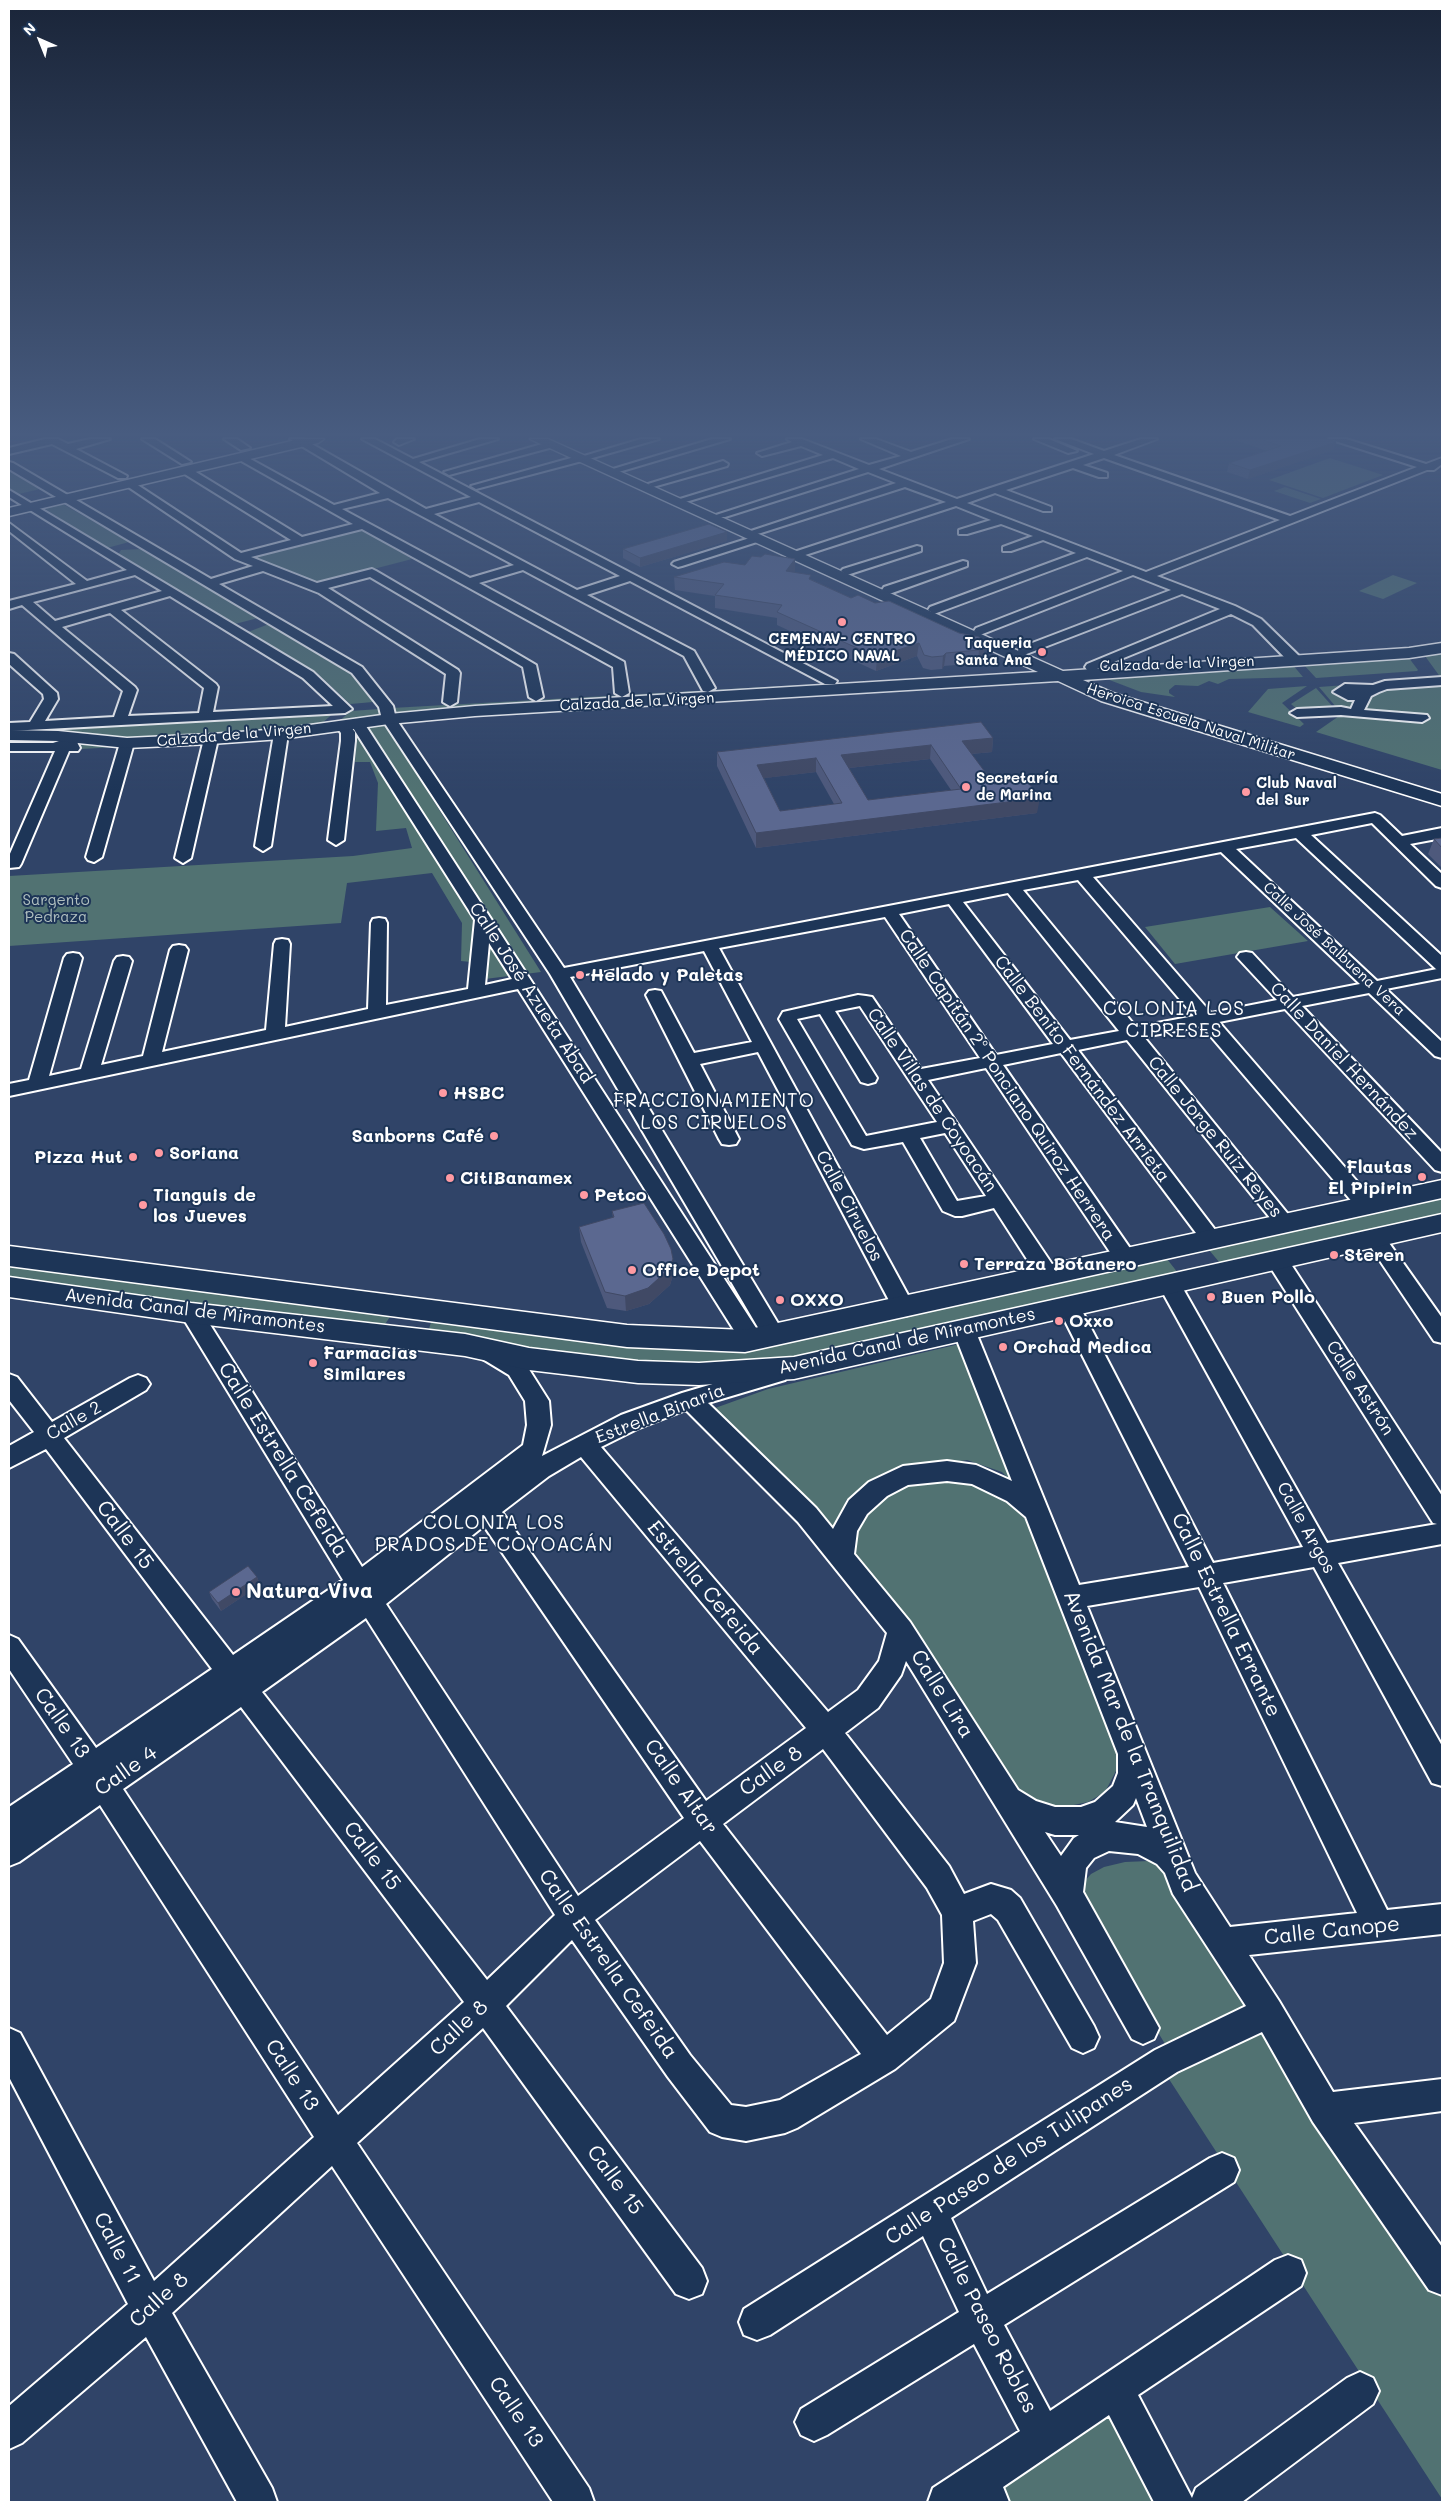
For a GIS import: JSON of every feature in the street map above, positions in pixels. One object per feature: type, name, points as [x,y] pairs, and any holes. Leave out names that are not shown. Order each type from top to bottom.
[{"type":"main road","name":"Heroica Escuela Naval Militar","points":[[804,556],[1019,654],[1074,672],[1107,697],[1312,756],[1442,788]]},
{"type":"main road","name":"Heroica Escuela Naval Militar","points":[[807,556],[847,571],[980,631],[1042,670]]},
{"type":"main road","name":"Calzada de la Virgen","points":[[388,712],[475,711],[1074,672],[1231,666],[1294,659],[1409,653],[1442,648]]},
{"type":"main road","points":[[994,672],[1011,666],[1019,654]]},
{"type":"main road","name":"Calzada de la Virgen","points":[[9,735],[58,736],[127,743],[211,739],[281,734],[388,712],[450,702],[994,672],[1042,670],[1074,672]]},
{"type":"main road","name":"Heroica Escuela Naval Militar","points":[[1312,756],[1442,800]]},
{"type":"main road","name":"Avenida Canal de Miramontes","points":[[9,1256],[627,1336],[763,1338],[1442,1189]]},
{"type":"main road","name":"Avenida Canal de Miramontes","points":[[9,1287],[191,1313],[465,1345],[529,1359],[638,1372],[699,1374],[794,1368],[1442,1223]]},
{"type":"main road","points":[[1206,1241],[1194,1250],[1198,1261],[1209,1269],[1224,1272]]},
{"type":"main road","points":[[1164,1250],[1179,1254],[1190,1264],[1191,1275],[1174,1283]]},
{"type":"main road","points":[[382,1334],[392,1331],[402,1321],[402,1312],[394,1306]]},
{"type":"main road","points":[[417,1339],[406,1330],[407,1323],[418,1314],[430,1310]]},
{"type":"street","points":[[48,556],[85,585]]},
{"type":"street","name":"Calle José Azueta Abad","points":[[113,556],[308,675],[483,918],[593,1091],[763,1338]]},
{"type":"street","name":"Calle José Azueta Abad","points":[[165,556],[210,583],[255,620],[357,670],[388,712],[559,974],[622,1083],[763,1338]]},
{"type":"street","points":[[418,556],[619,665],[622,693]]},
{"type":"street","points":[[505,556],[688,654],[708,688]]},
{"type":"street","points":[[589,556],[830,681]]},
{"type":"street","points":[[678,564],[699,556]]},
{"type":"street","points":[[847,571],[894,556]]},
{"type":"street","points":[[934,610],[1079,556]]},
{"type":"street","points":[[1096,556],[1231,609],[1256,622],[1294,659]]},
{"type":"street","points":[[980,631],[1188,556]]},
{"type":"street","points":[[239,557],[317,587],[453,673],[450,702]]},
{"type":"street","points":[[888,590],[963,564]]},
{"type":"street","points":[[467,583],[523,566]]},
{"type":"street","points":[[210,583],[263,567]]},
{"type":"street","points":[[9,605],[136,571]]},
{"type":"street","points":[[317,587],[372,573],[529,665],[536,698]]},
{"type":"street","points":[[576,594],[630,577]]},
{"type":"street","points":[[1019,654],[1182,590]]},
{"type":"street","points":[[54,625],[173,592]]},
{"type":"street","points":[[24,601],[130,690],[120,720]]},
{"type":"street","points":[[112,609],[211,687],[205,716]]},
{"type":"street","points":[[1074,672],[1231,609]]},
{"type":"street","points":[[223,624],[238,627],[255,620]]},
{"type":"street","points":[[9,658],[50,693],[51,699],[36,724]]},
{"type":"street","points":[[1356,714],[1369,691],[1385,685],[1442,681]]},
{"type":"street","points":[[1298,713],[1340,711],[1356,714],[1422,718]]},
{"type":"street","name":"Calzada de la Virgen","points":[[9,727],[205,716],[342,721]]},
{"type":"street","points":[[336,840],[348,741],[348,732],[342,721]]},
{"type":"street","points":[[262,846],[281,734]]},
{"type":"street","points":[[183,858],[211,739]]},
{"type":"street","points":[[94,858],[127,743]]},
{"type":"street","points":[[9,747],[58,750],[13,864]]},
{"type":"street","points":[[559,974],[1375,818],[1442,883]]},
{"type":"street","points":[[1298,832],[1442,965]]},
{"type":"street","points":[[1400,841],[1442,832]]},
{"type":"street","name":"Calle José Balbuena Vera","points":[[1225,847],[1442,1052]]},
{"type":"street","points":[[1082,874],[1367,1206]]},
{"type":"street","name":"Calle Jorge Ruiz Reyes","points":[[1012,887],[1286,1224]]},
{"type":"street","name":"Calle Benito Fernández Arrieta","points":[[953,899],[1066,1047],[1206,1241]]},
{"type":"street","name":"Calle Capitán 2º Ponciano Quiroz Herrera","points":[[889,911],[1126,1259]]},
{"type":"street","points":[[476,992],[483,918]]},
{"type":"street","points":[[377,1013],[379,923]]},
{"type":"street","points":[[275,1035],[282,944]]},
{"type":"street","name":"Calle Ciruelos","points":[[708,946],[904,1308]]},
{"type":"street","points":[[151,1060],[179,950]]},
{"type":"street","name":"Calle Daniel Hernández","points":[[1246,957],[1442,1165]]},
{"type":"street","points":[[37,1084],[73,958]]},
{"type":"street","points":[[89,1073],[122,961]]},
{"type":"street","points":[[917,1076],[1442,973]]},
{"type":"street","points":[[9,1090],[524,982]]},
{"type":"street","points":[[655,995],[729,1139]]},
{"type":"street","name":"Calle Villas de Coyoacán","points":[[908,1136],[870,1144],[860,1140],[788,1018],[794,1013],[858,1000],[866,1001],[1049,1276]]},
{"type":"street","points":[[824,1007],[868,1078]]},
{"type":"street","points":[[561,1040],[574,1045],[582,1044],[592,1036],[592,1032]]},
{"type":"street","points":[[689,1060],[762,1046]]},
{"type":"street","points":[[593,1091],[595,1084],[606,1079],[622,1083]]},
{"type":"street","points":[[950,1126],[908,1136],[950,1206],[955,1209],[999,1200]]},
{"type":"street","points":[[1376,1238],[1442,1335]]},
{"type":"street","name":"Calle Astrón","points":[[1277,1260],[1442,1516]]},
{"type":"street","name":"Calle Argos","points":[[1174,1283],[1320,1555],[1442,1773]]},
{"type":"street","name":"Calle Estrella Errante","points":[[1069,1306],[1206,1575],[1379,1926]]},
{"type":"street","name":"Calle Estrella Cefeida","points":[[191,1313],[365,1592],[574,1917],[679,2066],[722,2120],[746,2124],[785,2116],[884,2058],[944,2010],[960,1963],[957,1912],[938,1877],[827,1732]]},
{"type":"street","name":"Avenida Mar de la Tranquilidad","points":[[964,1330],[1132,1748],[1184,1883],[1268,2012],[1326,2110],[1442,2278]]},
{"type":"street","points":[[465,1345],[480,1348],[506,1360],[525,1379],[537,1400],[539,1412],[538,1437],[542,1457]]},
{"type":"street","name":"Estrella Binaria","points":[[365,1592],[522,1461],[584,1444],[629,1422],[690,1399],[794,1368]]},
{"type":"street","name":"Calle 15","points":[[9,1383],[485,2004],[689,2281]]},
{"type":"street","name":"Calle 2","points":[[9,1458],[138,1384]]},
{"type":"street","name":"Calle Lira","points":[[690,1399],[807,1516],[900,1630],[1068,1895],[1143,2028]]},
{"type":"street","name":"Estrella Cefeida","points":[[584,1444],[827,1732]]},
{"type":"street","name":"Estrella Binaria","points":[[237,1681],[487,1510],[542,1457]]},
{"type":"street","points":[[841,1556],[845,1530],[858,1507],[878,1489],[904,1476],[947,1471],[976,1475],[1016,1494],[1038,1513]]},
{"type":"street","name":"Calle Altar","points":[[487,1510],[702,1820],[884,2058]]},
{"type":"street","points":[[1071,1598],[1442,1534]]},
{"type":"street","name":"Calle 8","points":[[9,2430],[150,2309],[485,2004],[574,1917],[702,1820],[827,1732],[868,1699],[891,1666],[900,1630]]},
{"type":"street","name":"Calle 13","points":[[9,1647],[98,1777],[335,2140],[576,2502]]},
{"type":"street","name":"Calle 4","points":[[9,1852],[98,1777],[237,1681]]},
{"type":"street","points":[[1005,1797],[1028,1812],[1048,1819],[1068,1822],[1094,1817],[1115,1804],[1128,1784],[1132,1773],[1132,1748]]},
{"type":"street","name":"Calle 4","points":[[9,1824],[98,1777]]},
{"type":"street","points":[[1068,1895],[1070,1869],[1076,1858],[1084,1848],[1106,1837],[1118,1836],[1143,1840],[1167,1854],[1177,1864]]},
{"type":"street","points":[[957,1912],[991,1899],[1000,1901],[1009,1908],[1083,2037]]},
{"type":"street","name":"Calle Canope","points":[[1222,1943],[1442,1919]]},
{"type":"street","name":"Calle Paseo de los Tulipanes","points":[[756,2322],[1166,2061],[1268,2012]]},
{"type":"street","name":"Calle 11","points":[[9,2044],[150,2309],[258,2502]]},
{"type":"street","points":[[1326,2110],[1442,2095]]},
{"type":"street","points":[[814,2422],[1222,2170]]},
{"type":"street","name":"Calle Paseo Robles","points":[[930,2212],[980,2318],[1044,2437]]},
{"type":"street","points":[[947,2502],[985,2491],[1044,2437],[1288,2273]]},
{"type":"street","points":[[1115,2389],[1175,2502]]},
{"type":"street","points":[[1210,2502],[1360,2391]]},
{"type":"green space","points":[[120,556],[154,556],[258,618],[235,624]]},
{"type":"green space","points":[[407,556],[412,559],[316,584],[247,557]]},
{"type":"green space","points":[[1393,575],[1417,583],[1383,599],[1359,591]]},
{"type":"green space","points":[[269,624],[350,672],[373,702],[350,704],[317,673],[248,632]]},
{"type":"green space","points":[[1442,654],[1442,770],[1316,732],[1342,714],[1319,687],[1441,678],[1425,656]]},
{"type":"green space","points":[[1409,658],[1417,671],[1316,678],[1304,665]]},
{"type":"green space","points":[[1292,664],[1303,677],[1229,679],[1218,684],[1209,681],[1198,686],[1175,685],[1169,690],[1169,693],[1175,697],[1141,692],[1099,676]]},
{"type":"green space","points":[[962,676],[964,679],[395,716],[392,708]]},
{"type":"green space","points":[[1307,686],[1282,703],[1304,724],[1300,727],[1248,712],[1268,689]]},
{"type":"green space","points":[[1316,688],[1334,708],[1306,707],[1299,711],[1291,704]]},
{"type":"green space","points":[[379,709],[381,717],[339,721],[351,711]]},
{"type":"green space","points":[[336,711],[321,724],[274,731],[129,740],[34,731],[9,733],[9,729]]},
{"type":"green space","name":"Sargento Pedraza","points":[[384,722],[541,972],[469,981],[471,962],[461,961],[462,923],[432,873],[347,883],[341,923],[9,946],[9,876],[353,856],[412,848],[406,828],[376,831],[378,783],[370,762],[355,762],[357,732],[350,727]]},
{"type":"green space","points":[[9,738],[44,738],[117,747],[63,750],[9,744]]},
{"type":"green space","points":[[1270,907],[1308,941],[1175,964],[1145,927]]},
{"type":"green space","points":[[1442,1199],[1442,1214],[1220,1263],[1209,1250]]},
{"type":"green space","points":[[1167,1259],[1178,1273],[784,1362],[615,1363],[428,1332],[432,1319],[622,1344],[754,1350]]},
{"type":"green space","points":[[9,1264],[392,1314],[383,1327],[9,1281]]},
{"type":"green space","points":[[964,1343],[1026,1496],[1002,1472],[967,1460],[933,1466],[895,1476],[846,1500],[838,1543],[704,1412],[768,1389]]},
{"type":"green space","points":[[958,1468],[1034,1515],[1124,1746],[1117,1769],[1105,1792],[1088,1802],[1045,1811],[1011,1793],[851,1563],[861,1508],[907,1483]]},
{"type":"green space","points":[[1149,1861],[1171,1869],[1257,2008],[1168,2049],[1077,1897],[1083,1883],[1091,1874],[1104,1867],[1125,1862]]},
{"type":"green space","points":[[1267,2024],[1331,2134],[1442,2294],[1442,2499],[1165,2073]]},
{"type":"green space","points":[[1116,2413],[1163,2502],[1009,2502],[1001,2485]]},
{"type":"building","name":"CEMENAV- CENTRO MÉDICO NAVAL","points":[[752,556],[778,556],[795,559],[786,571],[811,575],[809,579],[851,598],[858,595],[875,603],[889,601],[959,633],[979,637],[985,646],[979,650],[946,653],[943,656],[932,657],[924,655],[919,643],[877,657],[777,612],[782,605],[715,595],[724,584],[674,577],[724,562],[745,565]]},
{"type":"building","points":[[981,722],[993,738],[962,741],[994,784],[1026,780],[1040,798],[756,833],[717,752]],"holes":[[[931,745],[961,789],[868,800],[841,755]],[[816,758],[842,803],[780,811],[757,765]]]},
{"type":"building","points":[[1442,838],[1442,848],[1434,839]]},
{"type":"building","name":"Office Depot","points":[[644,1203],[664,1234],[671,1249],[673,1259],[669,1269],[648,1288],[625,1296],[605,1292],[579,1227],[614,1217],[612,1211]]},
{"type":"building","points":[[248,1566],[257,1577],[218,1603],[209,1592]]},
{"type":"place","name":"CEMENAV- CENTRO MÉDICO NAVAL","points":[[842,622]]},
{"type":"place","name":"Taqueria Santa Ana","points":[[1042,652]]},
{"type":"place","name":"Secretaría de Marina","points":[[966,787]]},
{"type":"place","name":"Club Naval del Sur","points":[[1246,792]]},
{"type":"place","name":"Helado y Paletas","points":[[580,975]]},
{"type":"place","name":"HSBC","points":[[443,1093]]},
{"type":"place","name":"Sanborns Café","points":[[494,1136]]},
{"type":"place","name":"Soriana","points":[[159,1153]]},
{"type":"place","name":"Pizza Hut","points":[[133,1157]]},
{"type":"place","name":"Flautas El Pipirin","points":[[1422,1177]]},
{"type":"place","name":"CitiBanamex","points":[[450,1178]]},
{"type":"place","name":"Petco","points":[[584,1195]]},
{"type":"place","name":"Tianguis de los Jueves","points":[[143,1205]]},
{"type":"place","name":"Steren","points":[[1334,1255]]},
{"type":"place","name":"Terraza Botanero","points":[[964,1264]]},
{"type":"place","name":"Office Depot","points":[[632,1270]]},
{"type":"place","name":"Buen Pollo","points":[[1211,1297]]},
{"type":"place","name":"OXXO","points":[[780,1300]]},
{"type":"place","name":"Oxxo","points":[[1059,1321]]},
{"type":"place","name":"Orchad Medica","points":[[1003,1347]]},
{"type":"place","name":"Farmacias Similares","points":[[313,1363]]},
{"type":"place","name":"Natura Viva","points":[[236,1592]]},
{"type":"district","name":"COLONIA LOS CIPRESES","points":[[1174,1020]]},
{"type":"district","name":"FRACCIONAMIENTO LOS CIRUELOS","points":[[714,1112]]},
{"type":"district","name":"COLONIA LOS PRADOS DE COYOACÁN","points":[[494,1534]]}]
